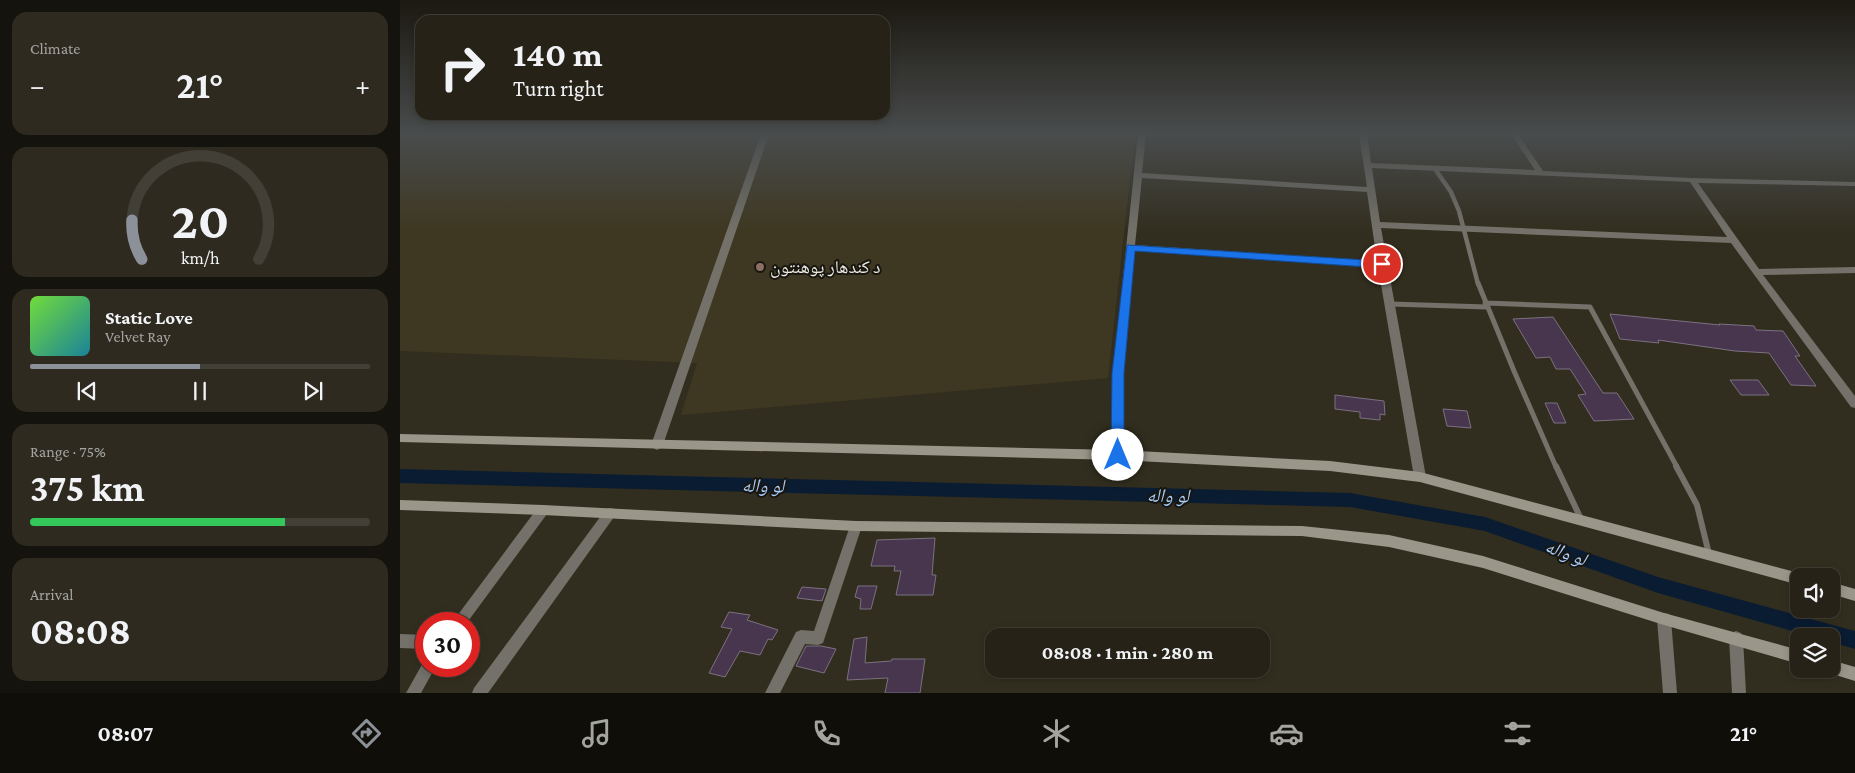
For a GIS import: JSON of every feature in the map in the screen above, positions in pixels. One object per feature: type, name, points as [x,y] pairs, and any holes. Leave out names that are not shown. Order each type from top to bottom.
[{"type":"street","points":[[657,445],[754,166]]},
{"type":"street","points":[[1118,455],[1118,373],[1139,166]]},
{"type":"street","points":[[1368,166],[1382,264],[1420,477]]},
{"type":"street","points":[[1398,166],[1692,180],[1855,184]]},
{"type":"street","points":[[1535,166],[1540,174]]},
{"type":"street","points":[[1138,175],[1372,190]]},
{"type":"street","points":[[1692,180],[1756,272],[1855,404]]},
{"type":"street","points":[[1377,226],[1734,240]]},
{"type":"street","points":[[1130,248],[1382,264]]},
{"type":"street","points":[[1756,272],[1855,270]]},
{"type":"street","points":[[400,438],[1118,455],[1330,466],[1420,477],[1790,577]]},
{"type":"street","points":[[400,505],[610,513],[856,526],[1302,531],[1380,540],[1483,562],[1664,619],[1790,654]]},
{"type":"street","points":[[467,612],[543,510]]},
{"type":"street","points":[[479,693],[610,513]]},
{"type":"street","points":[[772,693],[801,637],[818,638],[856,526]]},
{"type":"street","points":[[1840,591],[1855,595]]},
{"type":"street","points":[[1664,619],[1670,693]]},
{"type":"street","points":[[1736,638],[1739,693]]},
{"type":"street","points":[[400,641],[415,642]]},
{"type":"street","points":[[1840,670],[1855,674]]},
{"type":"street","points":[[413,693],[422,677]]},
{"type":"lane","points":[[1435,168],[1455,200],[1464,229],[1470,264],[1486,305],[1542,440],[1581,519]]},
{"type":"lane","points":[[1389,304],[1590,307],[1697,505],[1709,555]]},
{"type":"shaded area","name":"د کندهار پوهنتون","points":[[400,166],[1131,166],[1108,378],[681,415],[697,363],[400,351]]},
{"type":"building","points":[[1610,314],[1720,325],[1754,326],[1756,330],[1783,331],[1800,356],[1795,356],[1816,386],[1791,385],[1769,353],[1735,351],[1658,340],[1659,343],[1620,339]]},
{"type":"building","points":[[1553,317],[1603,393],[1617,393],[1634,419],[1594,421],[1578,395],[1586,394],[1570,369],[1556,369],[1550,357],[1536,358],[1513,319]]},
{"type":"building","points":[[1730,380],[1758,380],[1769,395],[1741,395]]},
{"type":"building","points":[[1335,395],[1384,401],[1385,415],[1380,414],[1380,420],[1360,418],[1360,412],[1335,409]]},
{"type":"building","points":[[1545,403],[1557,403],[1566,423],[1554,423]]},
{"type":"building","points":[[1443,409],[1467,411],[1471,428],[1447,426]]},
{"type":"building","points":[[935,538],[932,575],[936,575],[933,595],[896,595],[901,571],[894,571],[895,566],[871,566],[877,540]]},
{"type":"building","points":[[858,586],[877,586],[871,609],[860,609],[861,599],[855,597]]},
{"type":"building","points":[[802,587],[826,589],[822,601],[797,598]]},
{"type":"building","points":[[729,612],[750,615],[747,620],[778,630],[772,640],[768,639],[760,655],[740,651],[725,677],[709,673],[732,629],[721,627]]},
{"type":"building","points":[[867,637],[865,663],[891,661],[892,659],[925,659],[920,693],[885,693],[888,678],[847,680],[854,639]]},
{"type":"building","points":[[806,646],[836,649],[824,673],[796,666]]},
{"type":"waterway","name":"لو واله","points":[[400,476],[1350,500],[1485,524],[1658,585],[1855,640]]},
{"type":"place","name":"د کندهار پوهنتون","points":[[760,267]]},
{"type":"route","points":[[1118,455],[1118,373],[1130,248],[1382,264]]}]
